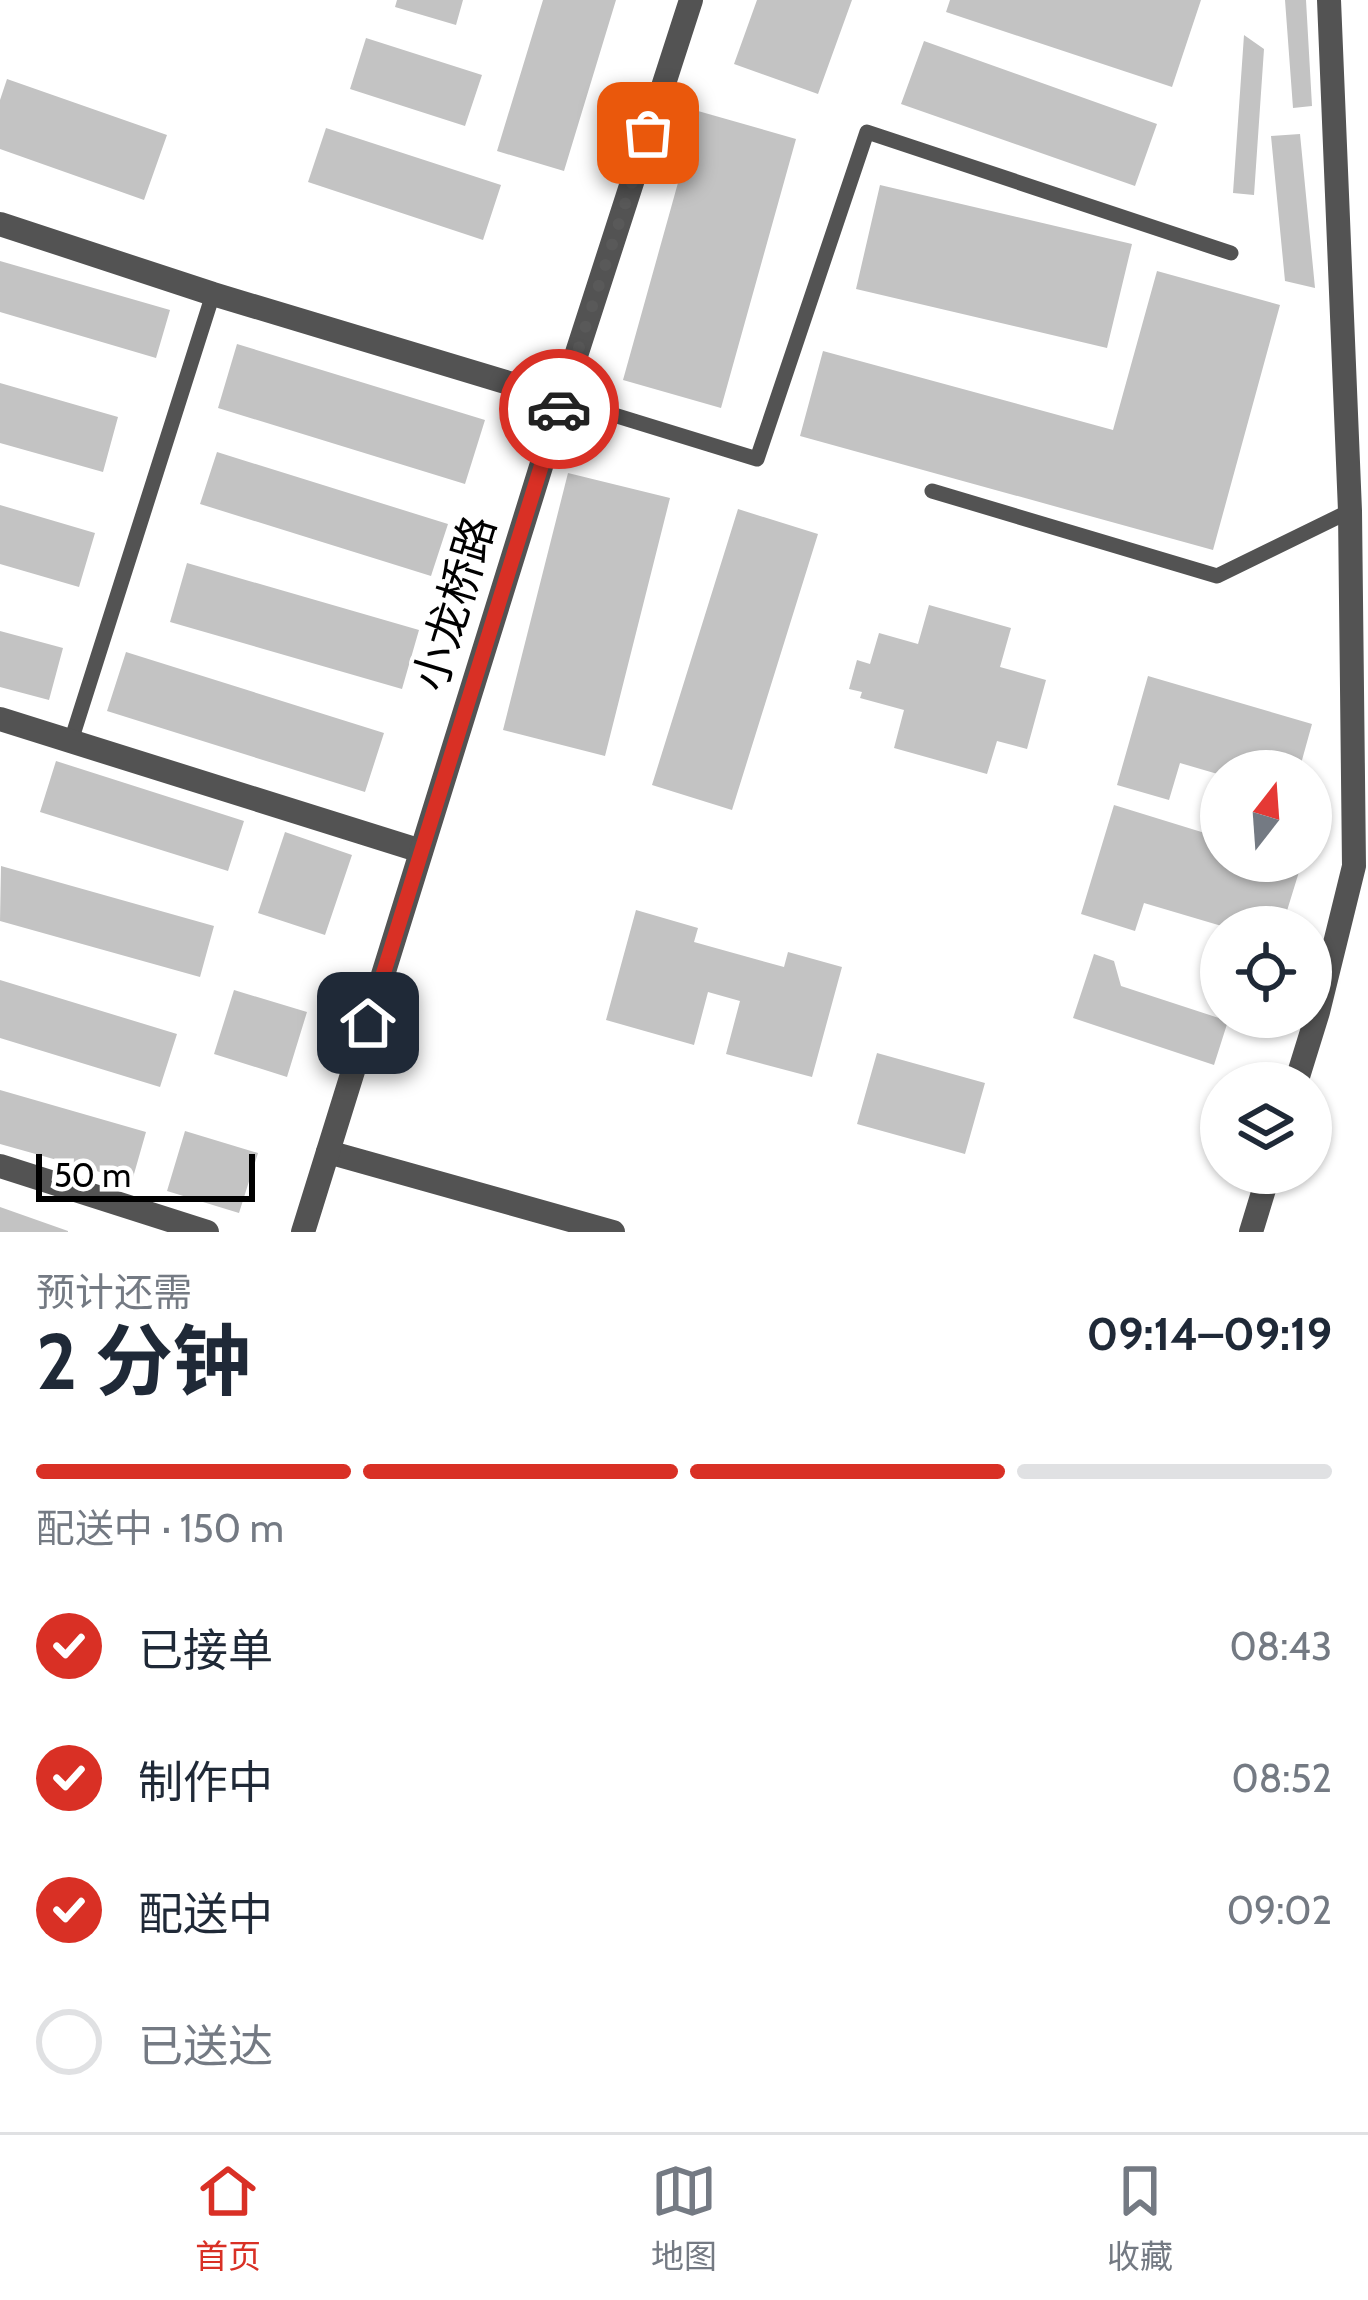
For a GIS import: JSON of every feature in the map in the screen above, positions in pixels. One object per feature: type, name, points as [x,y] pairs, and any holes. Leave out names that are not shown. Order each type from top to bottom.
[{"type":"street","name":"小龙桥路","points":[[303,1232],[691,0]]},
{"type":"street","points":[[1303,1062],[1354,866],[1359,508],[1329,0]]},
{"type":"street","points":[[0,224],[562,400]]},
{"type":"street","points":[[0,718],[421,851]]},
{"type":"street","points":[[328,1152],[613,1232]]},
{"type":"street","points":[[0,1166],[207,1232]]},
{"type":"street","points":[[1251,1232],[1263,1194]]},
{"type":"lane","points":[[562,400],[757,459],[867,132],[1231,253]]},
{"type":"lane","points":[[71,741],[213,294]]},
{"type":"lane","points":[[932,491],[1216,576],[1359,508]]},
{"type":"building","points":[[397,0],[463,0],[456,25],[395,7]]},
{"type":"building","points":[[543,0],[616,0],[564,171],[497,151]]},
{"type":"building","points":[[757,0],[852,0],[818,94],[734,64]]},
{"type":"building","points":[[950,0],[1201,0],[1172,87],[946,12]]},
{"type":"building","points":[[1285,0],[1306,0],[1312,106],[1293,108]]},
{"type":"building","points":[[1244,35],[1264,49],[1254,195],[1233,193]]},
{"type":"building","points":[[366,38],[482,75],[465,126],[350,89]]},
{"type":"building","points":[[924,41],[1157,124],[1135,186],[901,104]]},
{"type":"building","points":[[7,79],[167,135],[144,200],[0,149],[0,100]]},
{"type":"building","points":[[698,111],[796,139],[721,408],[623,380]]},
{"type":"building","points":[[326,128],[501,185],[483,240],[308,182]]},
{"type":"building","points":[[1300,134],[1315,288],[1285,281],[1271,136]]},
{"type":"building","points":[[880,185],[1132,244],[1107,348],[856,289]]},
{"type":"building","points":[[0,261],[170,310],[156,358],[0,312]]},
{"type":"building","points":[[1157,271],[1280,305],[1213,550],[800,436],[823,351],[1113,430]]},
{"type":"building","points":[[237,344],[485,420],[465,484],[218,408]]},
{"type":"building","points":[[0,383],[118,417],[103,472],[0,443]]},
{"type":"building","points":[[217,452],[448,524],[431,576],[200,504]]},
{"type":"building","points":[[568,473],[670,498],[605,756],[503,730]]},
{"type":"building","points":[[0,505],[95,533],[79,587],[0,564]]},
{"type":"building","points":[[738,509],[818,534],[732,810],[652,785]]},
{"type":"building","points":[[187,563],[419,630],[402,689],[170,622]]},
{"type":"building","points":[[929,605],[1011,628],[1000,667],[1046,680],[1027,749],[997,741],[987,774],[894,748],[904,710],[860,698],[862,692],[849,689],[857,660],[870,664],[879,633],[918,644]]},
{"type":"building","points":[[0,631],[63,648],[49,700],[0,687]]},
{"type":"building","points":[[126,652],[384,733],[365,792],[107,711]]},
{"type":"building","points":[[1148,676],[1312,724],[1305,750],[1200,750],[1200,769],[1180,763],[1169,800],[1117,785]]},
{"type":"building","points":[[56,761],[244,821],[228,871],[40,812]]},
{"type":"building","points":[[1114,805],[1200,832],[1200,882],[1296,882],[1288,906],[1200,906],[1200,920],[1144,903],[1135,931],[1081,914]]},
{"type":"building","points":[[285,832],[352,855],[325,935],[258,913]]},
{"type":"building","points":[[1,866],[214,926],[200,977],[0,921]]},
{"type":"building","points":[[636,910],[698,928],[694,942],[784,967],[788,952],[842,967],[812,1077],[726,1054],[740,1001],[708,992],[694,1045],[606,1020]]},
{"type":"building","points":[[1094,954],[1114,961],[1121,986],[1200,1012],[1200,1038],[1223,1038],[1215,1062],[1205,1062],[1073,1018]]},
{"type":"building","points":[[0,980],[177,1034],[160,1087],[0,1038]]},
{"type":"building","points":[[234,990],[307,1012],[287,1077],[214,1054]]},
{"type":"building","points":[[877,1053],[985,1083],[965,1154],[857,1124]]},
{"type":"building","points":[[0,1090],[146,1132],[132,1181],[0,1144]]},
{"type":"building","points":[[185,1131],[258,1153],[239,1213],[167,1191]]},
{"type":"building","points":[[0,1207],[68,1231],[68,1232],[0,1232]]},
{"type":"way so far","points":[[559,409],[648,133]]},
{"type":"route","points":[[368,1023],[559,409]]}]
